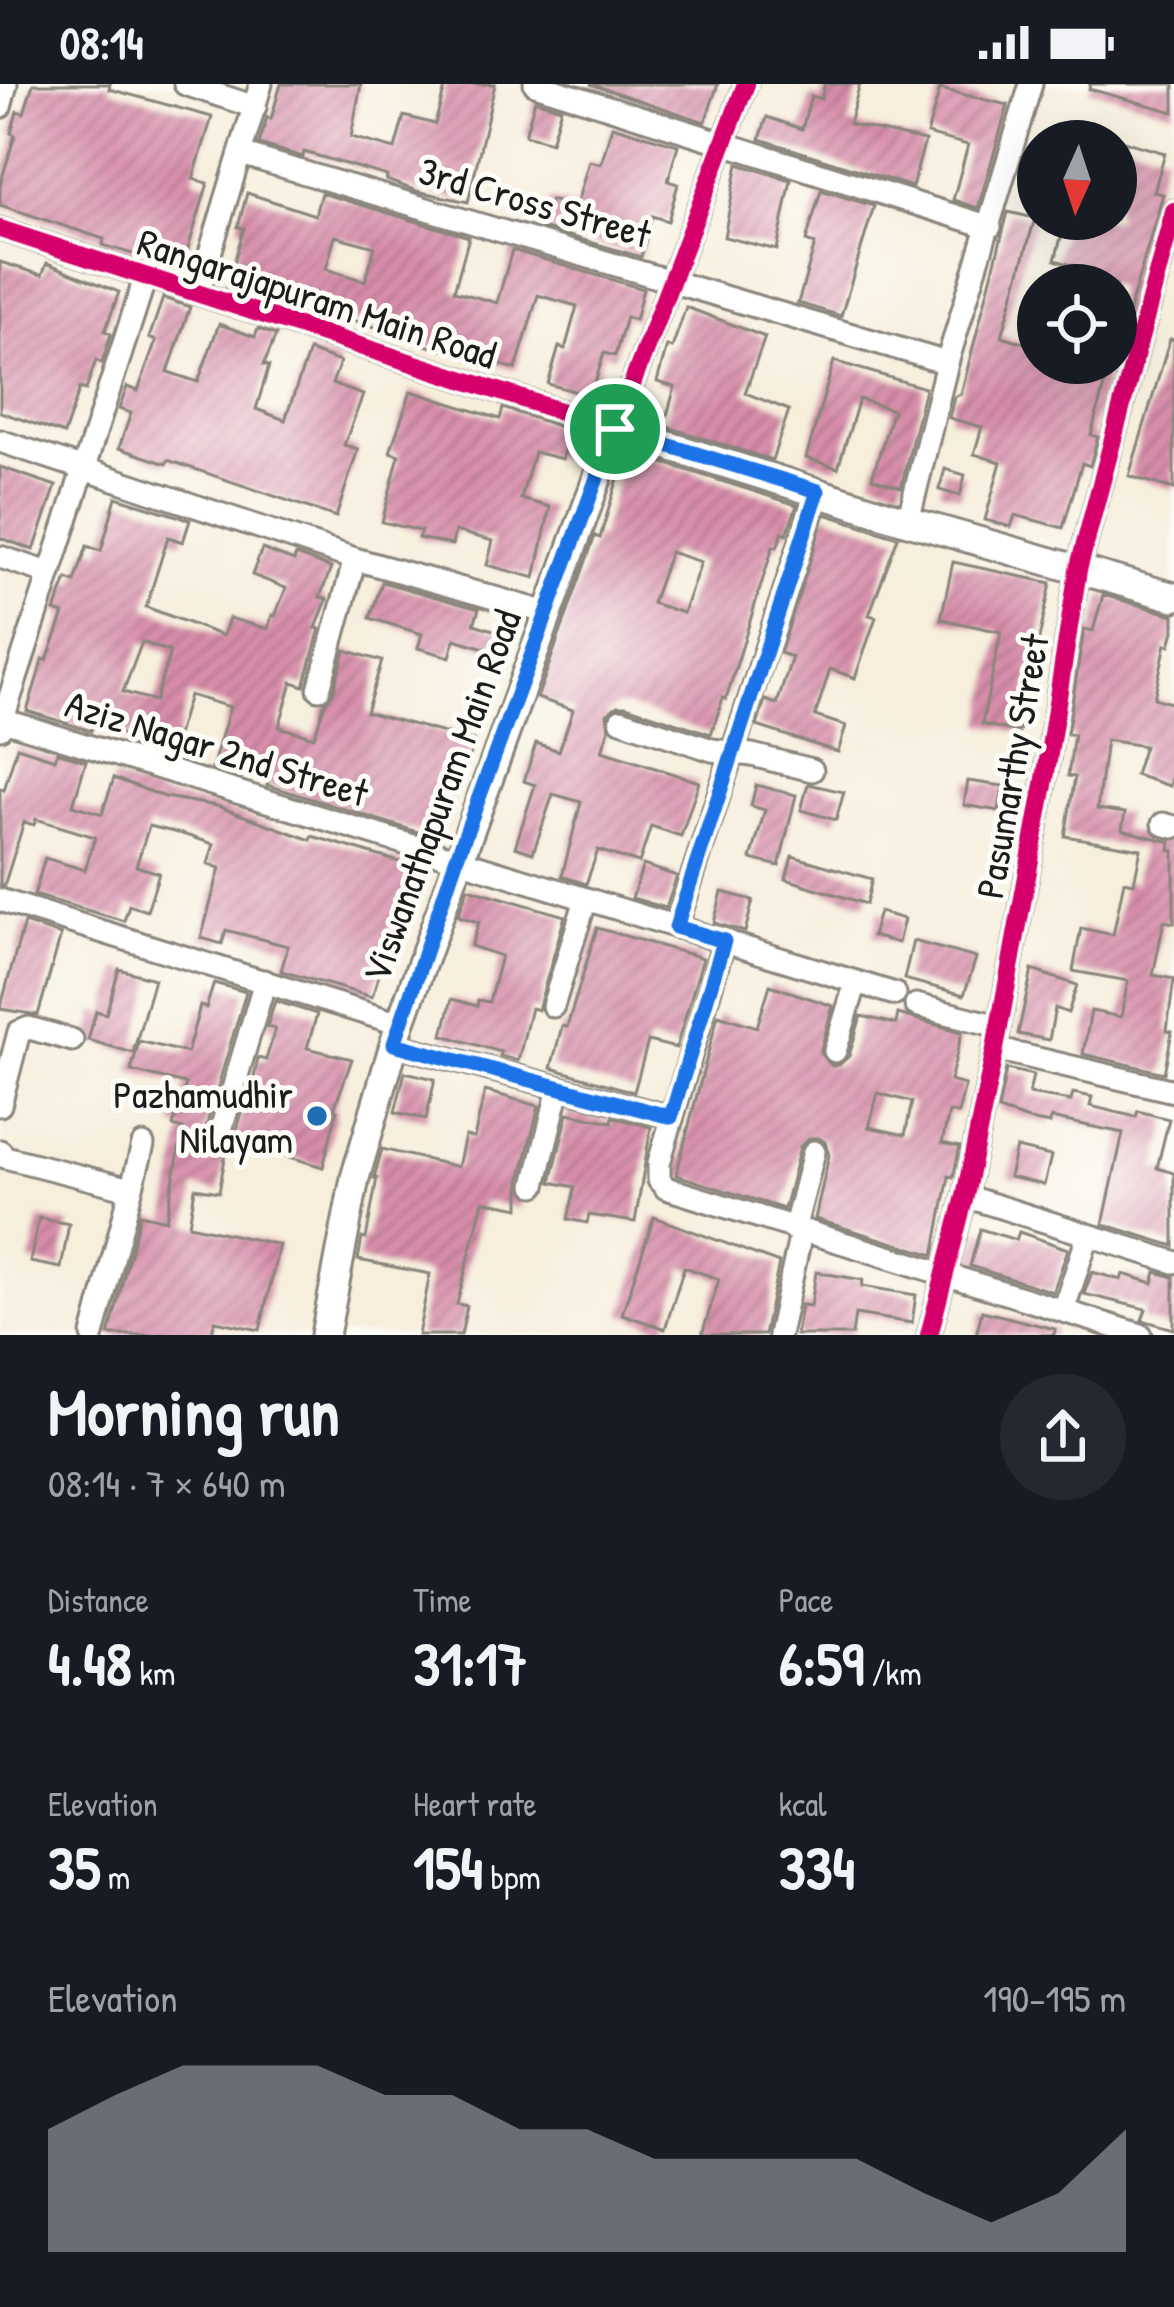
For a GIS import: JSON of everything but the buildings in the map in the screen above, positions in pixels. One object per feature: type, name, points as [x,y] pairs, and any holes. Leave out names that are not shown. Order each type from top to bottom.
[{"type":"main road","name":"Rangarajapuram Main Road","points":[[615,429],[908,521],[1174,597]]},
{"type":"main road","name":"Viswanathapuram Main Road","points":[[325,1335],[355,1178],[397,1034],[615,429]]},
{"type":"street","points":[[0,107],[6,84]]},
{"type":"street","points":[[185,84],[255,107]]},
{"type":"street","points":[[198,293],[261,84]]},
{"type":"street","points":[[535,84],[990,226]]},
{"type":"street","points":[[615,429],[746,84]]},
{"type":"street","points":[[908,521],[947,363],[1031,84]]},
{"type":"street","name":"3rd Cross Street","points":[[241,154],[947,363]]},
{"type":"street","name":"Pasumarthy Street","points":[[930,1335],[997,1037],[1078,569],[1174,211]]},
{"type":"street","name":"Rangarajapuram Main Road","points":[[0,229],[615,429]]},
{"type":"street","points":[[1,722],[146,278]]},
{"type":"street","points":[[0,441],[355,559],[548,614]]},
{"type":"street","points":[[676,927],[818,491]]},
{"type":"street","points":[[0,557],[49,573]]},
{"type":"street","points":[[319,689],[355,559]]},
{"type":"street","points":[[620,720],[734,755],[812,770]]},
{"type":"street","name":"Aziz Nagar 2nd Street","points":[[1,722],[856,982],[997,1037],[1174,1091]]},
{"type":"street","points":[[554,1006],[586,899]]},
{"type":"street","points":[[0,900],[266,981],[397,1034],[559,1088],[671,1117]]},
{"type":"street","points":[[724,941],[658,1163],[658,1180],[666,1188],[1077,1320],[1141,1335]]},
{"type":"street","points":[[218,1140],[266,981]]},
{"type":"street","points":[[835,1051],[856,982]]},
{"type":"street","points":[[0,1105],[19,1032],[29,1028],[72,1040]]},
{"type":"street","points":[[535,1185],[559,1088]]},
{"type":"street","points":[[93,1335],[143,1145]]},
{"type":"street","points":[[0,1151],[4,1157],[130,1189]]},
{"type":"street","points":[[779,1335],[814,1152]]},
{"type":"street","points":[[964,1196],[1174,1262]]},
{"type":"street","points":[[1077,1320],[1088,1236]]},
{"type":"cycle path","points":[[0,229],[615,429],[746,84]]},
{"type":"cycle path","points":[[929,1335],[965,1196],[995,1049],[1078,570],[1174,211]]},
{"type":"place","name":"Pazhamudhir Nilayam","points":[[317,1116]]},
{"type":"route","points":[[615,429],[818,491],[676,927],[724,941],[671,1117],[394,1044],[456,860],[615,429]]}]
